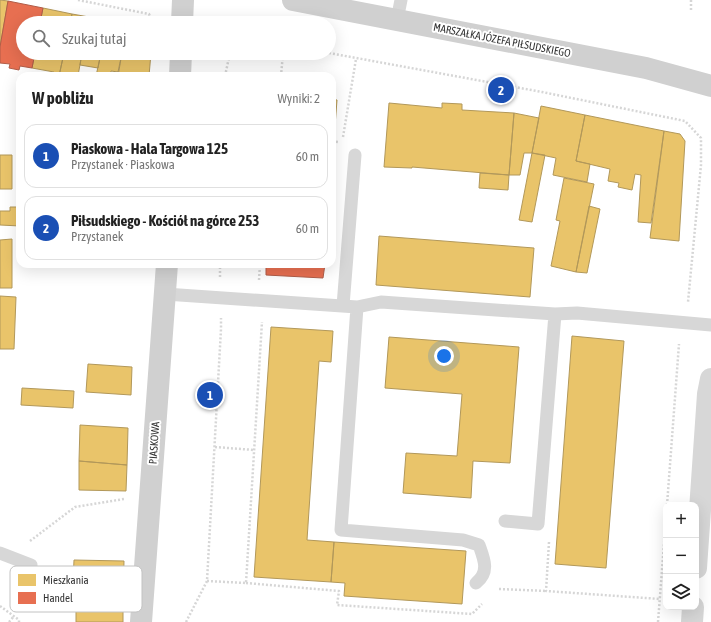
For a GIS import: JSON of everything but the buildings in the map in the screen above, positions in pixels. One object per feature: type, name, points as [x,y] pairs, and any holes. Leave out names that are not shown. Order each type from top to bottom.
[{"type":"main road","points":[[182,16],[183,0]]},
{"type":"main road","name":"MARSZAŁKA JÓZEFA PIŁSUDSKIEGO","points":[[293,0],[399,10],[646,68],[711,86]]},
{"type":"main road","points":[[180,72],[181,60]]},
{"type":"main road","name":"PIASKOWA","points":[[142,608],[167,268]]},
{"type":"main road","name":"PIASKOWA","points":[[141,622],[142,612]]},
{"type":"street","points":[[699,548],[706,502],[708,394],[711,379]]},
{"type":"street","points":[[692,622],[693,610]]},
{"type":"lane","points":[[343,306],[355,155]]},
{"type":"lane","points":[[164,294],[357,307],[381,302],[555,314],[577,313],[711,325]]},
{"type":"lane","points":[[357,307],[341,530],[463,540],[479,545],[486,563],[481,579],[476,584]]},
{"type":"lane","points":[[505,521],[538,524],[555,314]]},
{"type":"lane","points":[[5,555],[31,565]]},
{"type":"path","points":[[78,0],[149,14],[150,16]]},
{"type":"path","points":[[690,10],[691,0]]},
{"type":"path","points":[[336,55],[542,92],[685,121],[701,138],[701,165],[689,299],[680,330],[667,502]]},
{"type":"path","points":[[355,155],[343,142],[356,59]]},
{"type":"path","points":[[226,72],[228,60]]},
{"type":"path","points":[[282,72],[283,60]]},
{"type":"path","points":[[186,622],[207,581],[221,329],[220,268]]},
{"type":"path","points":[[246,583],[263,301],[258,276],[259,268]]},
{"type":"path","points":[[215,447],[254,450]]},
{"type":"path","points":[[5,555],[75,507],[126,499]]},
{"type":"path","points":[[538,524],[549,538],[546,591]]},
{"type":"path","points":[[658,622],[665,538]]},
{"type":"path","points":[[207,581],[339,591],[337,605],[472,614],[482,604]]},
{"type":"path","points":[[498,589],[660,599]]},
{"type":"path","points":[[0,606],[19,620],[19,622]]},
{"type":"path","points":[[9,622],[14,616]]},
{"type":"place","name":"Piłsudskiego - Kościół na górce 253","points":[[501,90]]},
{"type":"place","name":"Piaskowa - Hala Targowa 125","points":[[210,395]]}]
